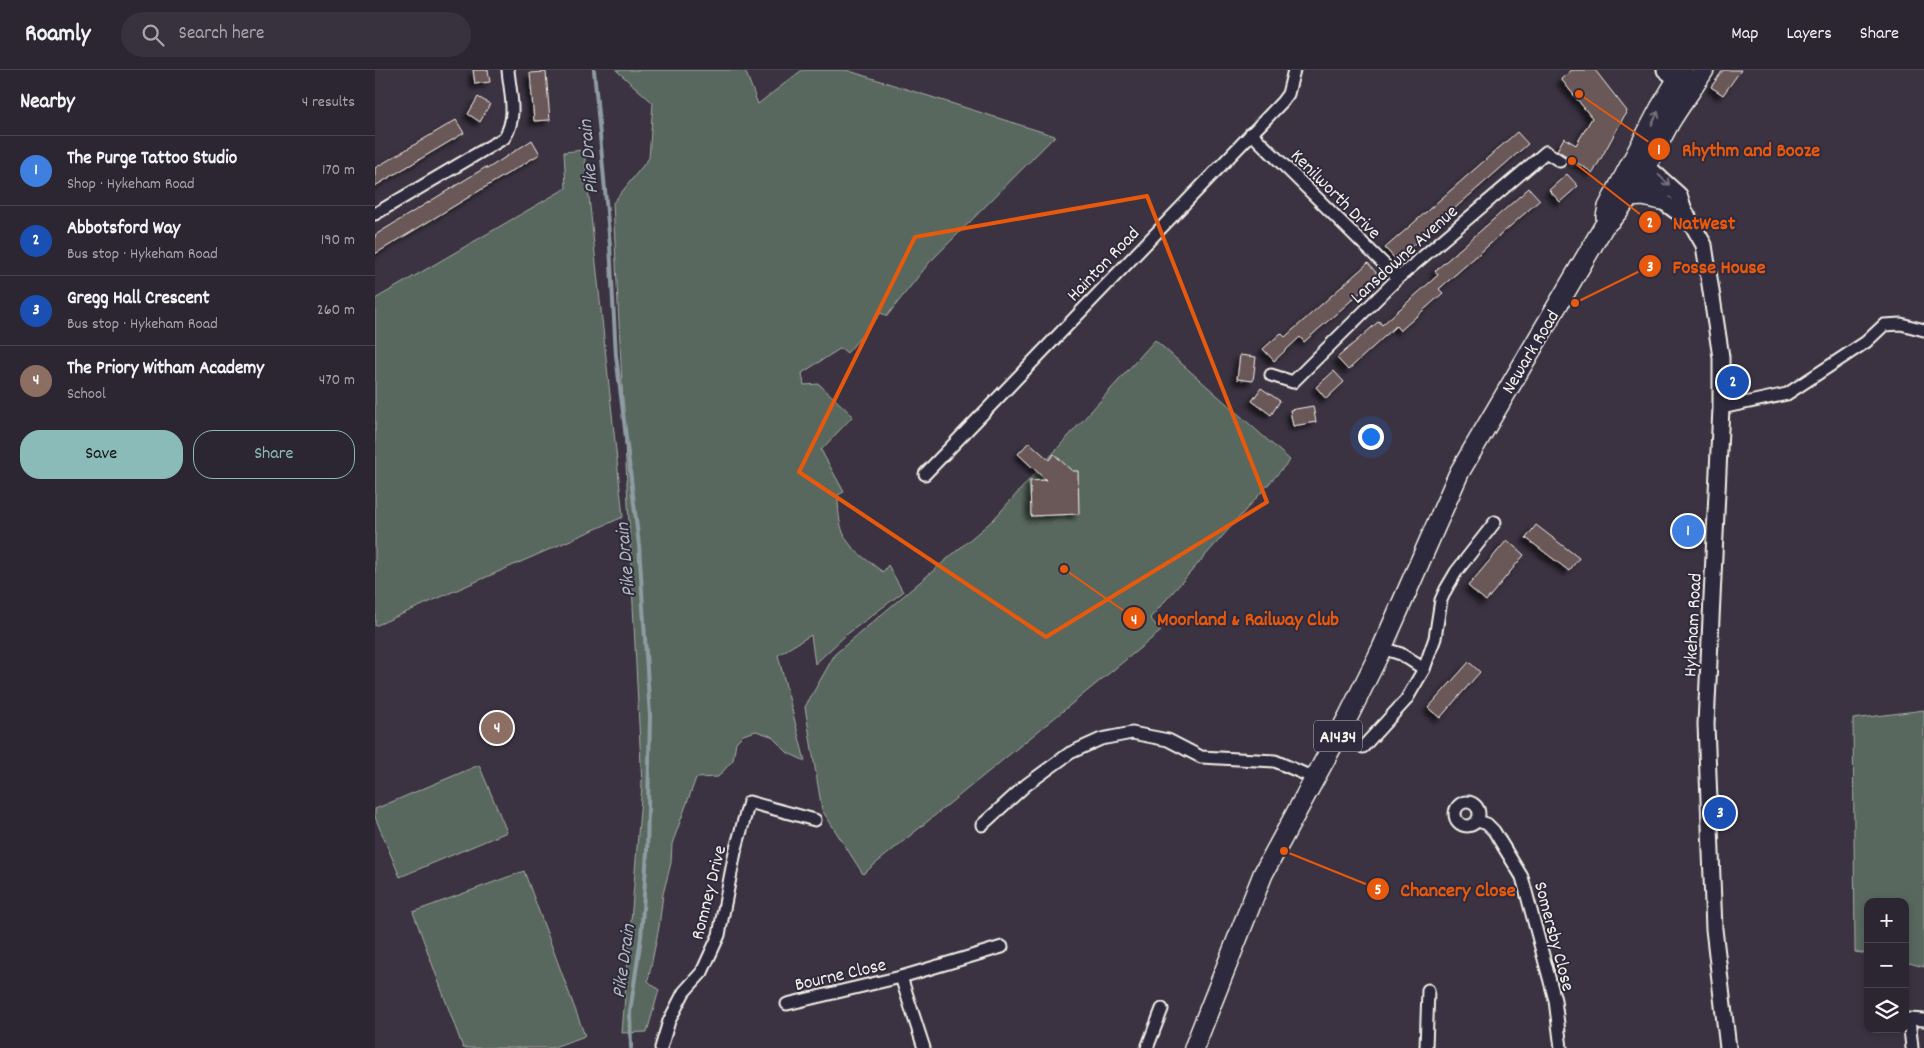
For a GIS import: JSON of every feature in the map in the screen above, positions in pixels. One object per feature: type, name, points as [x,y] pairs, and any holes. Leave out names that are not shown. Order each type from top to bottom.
[{"type":"main road","name":"Newark Road","points":[[1382,648],[1459,473],[1485,424],[1604,226],[1617,215],[1629,197],[1639,165],[1679,77],[1701,71]]},
{"type":"main road","name":"Newark Road","points":[[1604,226],[1608,207],[1639,165]]},
{"type":"main road","points":[[1629,197],[1661,200]]},
{"type":"main road","name":"A1434","points":[[1193,1048],[1263,874],[1382,648]]},
{"type":"street","points":[[375,214],[504,138],[511,128],[513,120],[508,70]]},
{"type":"street","name":"Hainton Road","points":[[925,474],[1288,94],[1294,70]]},
{"type":"street","name":"Kenilworth Drive","points":[[1251,133],[1398,278]]},
{"type":"street","name":"Lansdowne Avenue","points":[[1271,374],[1293,382],[1398,278],[1546,152],[1560,161]]},
{"type":"street","points":[[1639,165],[1661,200],[1676,211],[1684,210]]},
{"type":"street","name":"Hykeham Road","points":[[1639,165],[1679,195],[1684,210],[1704,245],[1721,357],[1721,408],[1706,724],[1714,928],[1728,1048]]},
{"type":"street","points":[[1721,408],[1787,394],[1866,342],[1884,326],[1901,324],[1924,330]]},
{"type":"street","points":[[1363,747],[1406,700],[1424,669],[1435,638],[1441,600],[1446,589],[1456,572],[1495,522]]},
{"type":"street","points":[[1382,648],[1401,654],[1424,669]]},
{"type":"street","points":[[982,825],[1026,785],[1070,754],[1101,739],[1132,732],[1169,740],[1201,757],[1275,760],[1314,778]]},
{"type":"street","name":"Romney Drive","points":[[661,1048],[669,1021],[684,992],[702,972],[719,935],[735,852],[749,802],[815,820]]},
{"type":"street","name":"Somersby Close","points":[[1478,821],[1487,824],[1494,832],[1522,877],[1555,1000],[1561,1048]]},
{"type":"street","name":"Bourne Close","points":[[787,1004],[901,977],[1002,947]]},
{"type":"street","name":"Bourne Close","points":[[901,977],[924,1048]]},
{"type":"street","points":[[1426,1048],[1428,990]]},
{"type":"street","points":[[1147,1048],[1162,1009]]},
{"type":"street","points":[[1909,1019],[1924,1020]]},
{"type":"street","points":[[1909,1031],[1912,1048]]},
{"type":"highlighted area","points":[[1147,196],[1267,502],[1046,637],[799,472],[915,237]]},
{"type":"green space","points":[[616,70],[745,70],[758,104],[802,70],[846,70],[1055,136],[929,263],[887,316],[881,313],[847,353],[841,348],[802,373],[804,385],[819,384],[853,416],[821,450],[844,492],[838,495],[840,523],[843,533],[854,549],[883,572],[888,565],[903,592],[846,635],[815,664],[811,635],[778,655],[805,761],[788,753],[771,736],[756,731],[743,735],[736,742],[733,760],[718,777],[696,778],[672,844],[671,863],[663,894],[659,927],[648,981],[659,990],[647,1032],[622,1033],[642,785],[613,203],[649,158],[653,103]]},
{"type":"green space","points":[[584,150],[623,517],[375,626],[375,299],[566,188],[564,152]]},
{"type":"green space","points":[[1155,340],[1290,460],[1150,618],[1161,631],[863,874],[822,810],[805,707],[835,654],[993,520]]},
{"type":"green space","points":[[1924,710],[1924,967],[1909,963],[1909,898],[1864,898],[1864,953],[1855,952],[1853,719]]},
{"type":"green space","points":[[479,765],[507,832],[400,877],[375,817],[375,809]]},
{"type":"green space","points":[[524,871],[585,1036],[551,1048],[463,1048],[413,912]]},
{"type":"building","points":[[473,70],[488,70],[490,82],[475,84]]},
{"type":"building","points":[[1572,70],[1595,70],[1627,111],[1593,173],[1557,150],[1564,138],[1576,145],[1592,118],[1561,79]]},
{"type":"building","points":[[1723,70],[1741,70],[1723,95],[1711,87]]},
{"type":"building","points":[[546,72],[550,120],[534,121],[530,73]]},
{"type":"building","points":[[478,97],[490,104],[480,122],[468,114]]},
{"type":"building","points":[[456,120],[464,133],[375,186],[375,168]]},
{"type":"building","points":[[1517,132],[1528,144],[1396,260],[1385,248]]},
{"type":"building","points":[[532,140],[540,154],[375,254],[375,235],[486,167],[487,169]]},
{"type":"building","points":[[1567,174],[1578,186],[1560,202],[1549,190]]},
{"type":"building","points":[[1529,188],[1540,200],[1439,289],[1443,293],[1400,331],[1396,326],[1348,370],[1337,358],[1379,321],[1382,325],[1438,275],[1435,271]]},
{"type":"building","points":[[1368,263],[1379,276],[1304,342],[1300,337],[1274,361],[1263,349],[1281,333],[1285,337]]},
{"type":"building","points":[[1240,355],[1256,357],[1253,381],[1237,379]]},
{"type":"building","points":[[1334,371],[1344,382],[1326,399],[1316,387]]},
{"type":"building","points":[[1261,388],[1280,401],[1271,415],[1252,401]]},
{"type":"building","points":[[1313,406],[1316,422],[1293,426],[1290,410]]},
{"type":"building","points":[[1029,442],[1049,460],[1054,454],[1072,471],[1078,471],[1079,514],[1031,516],[1030,481],[1046,480],[1018,454]]},
{"type":"building","points":[[1536,525],[1579,558],[1569,571],[1526,538]]},
{"type":"building","points":[[1507,540],[1524,555],[1486,601],[1468,586]]},
{"type":"building","points":[[1469,662],[1480,672],[1440,718],[1428,708]]},
{"type":"waterway","name":"Pike Drain","points":[[594,70],[610,245],[616,355],[639,545],[650,716],[647,852],[641,937],[630,1012],[631,1048]]},
{"type":"place","name":"Rhythm and Booze","points":[[1579,94]]},
{"type":"place","name":"NatWest","points":[[1572,161]]},
{"type":"place","name":"Fosse House","points":[[1575,303]]},
{"type":"place","name":"Abbotsford Way","points":[[1733,382]]},
{"type":"place","name":"The Purge Tattoo Studio","points":[[1688,531]]},
{"type":"place","name":"Moorland & Railway Club","points":[[1064,569]]},
{"type":"place","name":"The Priory Witham Academy","points":[[497,728]]},
{"type":"place","name":"Gregg Hall Crescent","points":[[1720,813]]},
{"type":"place","name":"Chancery Close","points":[[1284,851]]}]
